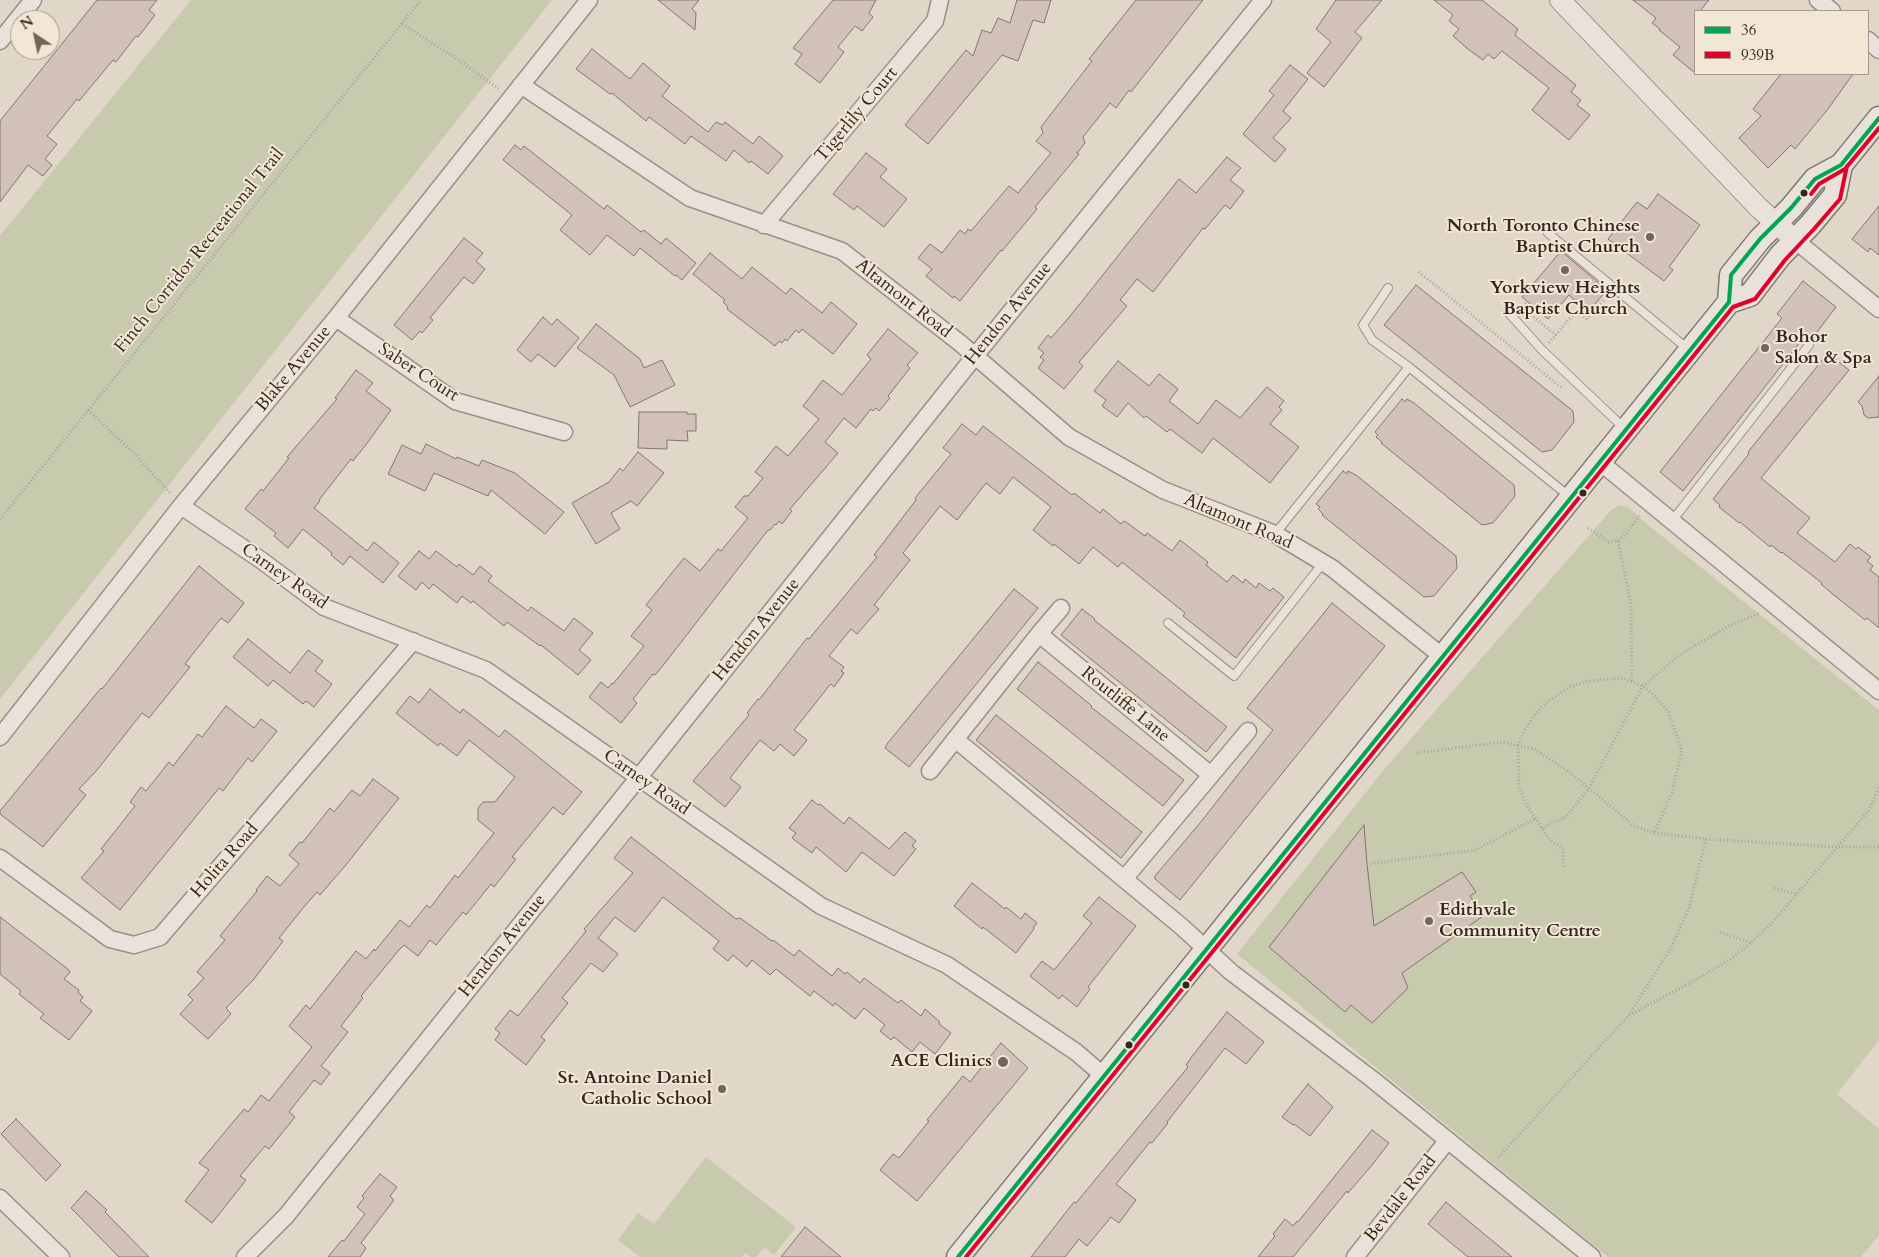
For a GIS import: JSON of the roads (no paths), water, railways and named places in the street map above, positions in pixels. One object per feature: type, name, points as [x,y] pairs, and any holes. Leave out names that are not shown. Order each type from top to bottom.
[{"type":"main road","points":[[1730,302],[1731,275],[1760,239],[1792,208],[1815,179],[1841,165],[1879,118]]},
{"type":"main road","points":[[958,1257],[1730,302],[1750,295],[1835,195],[1841,165]]},
{"type":"street","points":[[0,41],[33,0]]},
{"type":"street","name":"Blake Avenue","points":[[0,737],[177,501],[336,318],[589,0]]},
{"type":"street","name":"Tigerlily Court","points":[[764,225],[935,21],[940,0]]},
{"type":"street","name":"Hendon Avenue","points":[[246,1257],[286,1216],[639,778],[975,356],[1263,0]]},
{"type":"street","points":[[1560,0],[1759,208],[1879,309]]},
{"type":"street","points":[[1818,0],[1831,10]]},
{"type":"street","points":[[1869,41],[1879,50]]},
{"type":"street","name":"Altamont Road","points":[[521,85],[690,198],[842,251],[975,356],[1069,437],[1163,490],[1275,534],[1323,562],[1442,657]]},
{"type":"street","name":"Saber Court","points":[[336,318],[455,401],[564,432]]},
{"type":"street","points":[[1600,462],[1879,691]]},
{"type":"street","name":"Carney Road","points":[[177,501],[324,607],[486,670],[821,906],[947,964],[1076,1052],[1104,1076]]},
{"type":"street","points":[[930,770],[1061,608]]},
{"type":"street","name":"Routliffe Lane","points":[[1039,634],[1211,775]]},
{"type":"street","name":"Holita Road","points":[[0,858],[110,939],[134,945],[160,937],[414,641]]},
{"type":"street","points":[[1124,879],[1248,732]]},
{"type":"street","points":[[955,739],[1207,949],[1231,972],[1448,1140],[1592,1257]]},
{"type":"street","name":"Bevdale Road","points":[[1355,1257],[1448,1140]]},
{"type":"street","points":[[0,1198],[52,1254]]},
{"type":"lane","points":[[1548,234],[1690,351]]},
{"type":"lane","points":[[1388,288],[1363,325],[1372,340],[1409,367],[1571,498]]},
{"type":"lane","points":[[1508,312],[1542,350],[1626,430]]},
{"type":"lane","points":[[1671,521],[1809,345]]},
{"type":"lane","points":[[1275,534],[1409,367]]},
{"type":"lane","points":[[1168,623],[1234,676],[1323,562]]},
{"type":"place","name":"North Toronto Chinese Baptist Church","points":[[1650,237]]},
{"type":"place","name":"Yorkview Heights Baptist Church","points":[[1565,270]]},
{"type":"place","name":"Bohor Salon & Spa","points":[[1765,348]]},
{"type":"place","name":"Edithvale Community Centre","points":[[1429,921]]},
{"type":"place","name":"ACE Clinics","points":[[1003,1062]]},
{"type":"place","name":"St. Antoine Daniel Catholic School","points":[[722,1089]]}]
